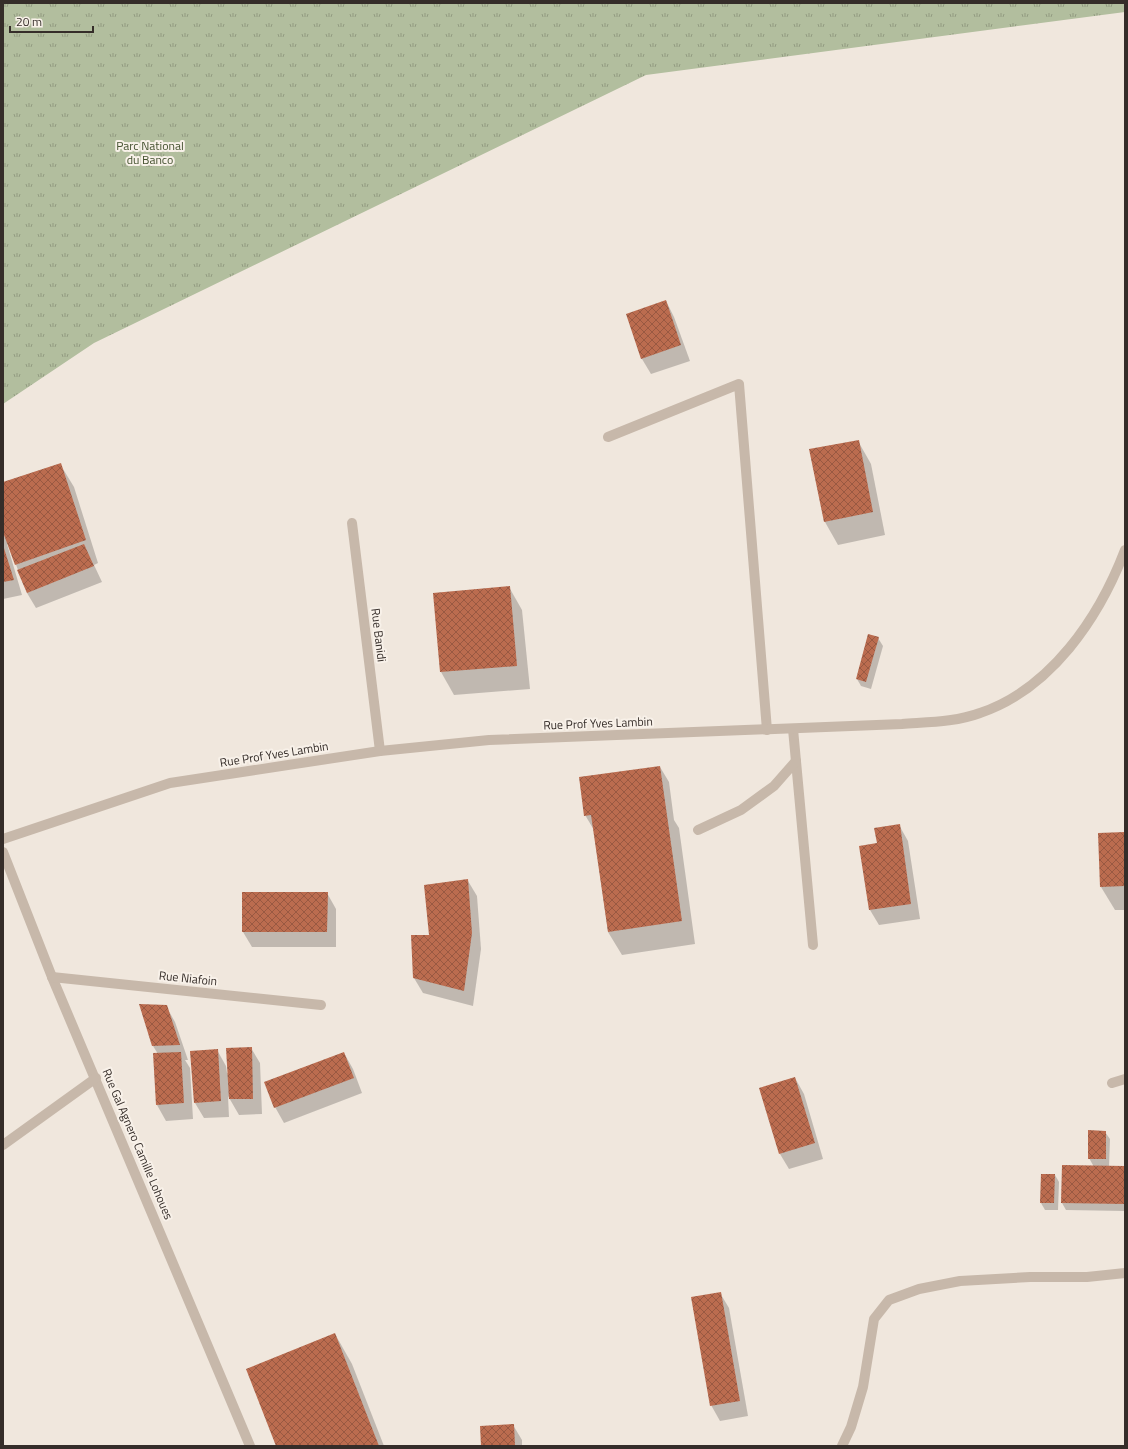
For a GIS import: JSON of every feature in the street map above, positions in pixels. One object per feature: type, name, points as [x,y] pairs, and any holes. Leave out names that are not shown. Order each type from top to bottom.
[{"type":"street","points":[[608,437],[739,384],[767,730]]},
{"type":"street","name":"Rue Banidi","points":[[352,523],[380,751]]},
{"type":"street","name":"Rue Prof Yves Lambin","points":[[3,838],[170,782],[380,751],[488,740],[902,724],[952,719],[978,714],[1002,705],[1031,685],[1055,664],[1080,635],[1099,605],[1125,550]]},
{"type":"street","points":[[793,729],[814,945]]},
{"type":"street","points":[[698,830],[741,810],[774,786],[796,761]]},
{"type":"street","name":"Rue Gal Agnero Camille Lohoues","points":[[3,852],[52,977],[96,1078],[250,1446]]},
{"type":"street","name":"Rue Niafoin","points":[[52,977],[321,1005]]},
{"type":"street","points":[[3,1145],[96,1078]]},
{"type":"street","points":[[1112,1083],[1125,1079]]},
{"type":"street","points":[[842,1446],[851,1427],[863,1387],[874,1319],[889,1300],[919,1289],[960,1281],[1030,1276],[1087,1277],[1125,1273]]},
{"type":"green space","name":"Parc National du Banco","points":[[3,3],[1125,3],[1125,12],[646,75],[94,343],[3,404]]},
{"type":"building","points":[[666,300],[681,345],[641,359],[626,314]]},
{"type":"building","points":[[859,440],[873,512],[824,522],[809,449]]},
{"type":"building","points":[[61,463],[86,540],[15,565],[3,532],[3,482]]},
{"type":"building","points":[[84,544],[94,566],[27,593],[17,570]]},
{"type":"building","points":[[3,545],[14,580],[3,582]]},
{"type":"building","points":[[510,586],[517,666],[440,672],[433,593]]},
{"type":"building","points":[[868,634],[879,637],[866,682],[856,679]]},
{"type":"building","points":[[660,766],[682,921],[608,932],[591,815],[584,816],[579,777]]},
{"type":"building","points":[[900,824],[911,904],[869,910],[859,846],[877,843],[874,828]]},
{"type":"building","points":[[1125,832],[1125,886],[1100,887],[1098,833]]},
{"type":"building","points":[[468,879],[472,933],[464,991],[413,978],[411,935],[429,935],[424,885]]},
{"type":"building","points":[[242,892],[328,892],[327,932],[242,932]]},
{"type":"building","points":[[139,1004],[167,1005],[180,1045],[152,1046]]},
{"type":"building","points":[[252,1047],[253,1099],[229,1099],[226,1048]]},
{"type":"building","points":[[218,1049],[221,1101],[194,1103],[190,1051]]},
{"type":"building","points":[[181,1052],[184,1103],[156,1105],[153,1053]]},
{"type":"building","points":[[344,1052],[354,1078],[274,1108],[264,1082]]},
{"type":"building","points":[[795,1077],[815,1143],[779,1154],[759,1088]]},
{"type":"building","points":[[1088,1130],[1106,1131],[1106,1159],[1088,1159]]},
{"type":"building","points":[[1062,1165],[1125,1166],[1125,1204],[1061,1203]]},
{"type":"building","points":[[1041,1174],[1055,1174],[1054,1203],[1040,1203]]},
{"type":"building","points":[[721,1292],[740,1401],[710,1406],[691,1297]]},
{"type":"building","points":[[335,1333],[379,1446],[276,1446],[246,1369]]},
{"type":"building","points":[[514,1424],[515,1446],[481,1446],[480,1426]]}]
